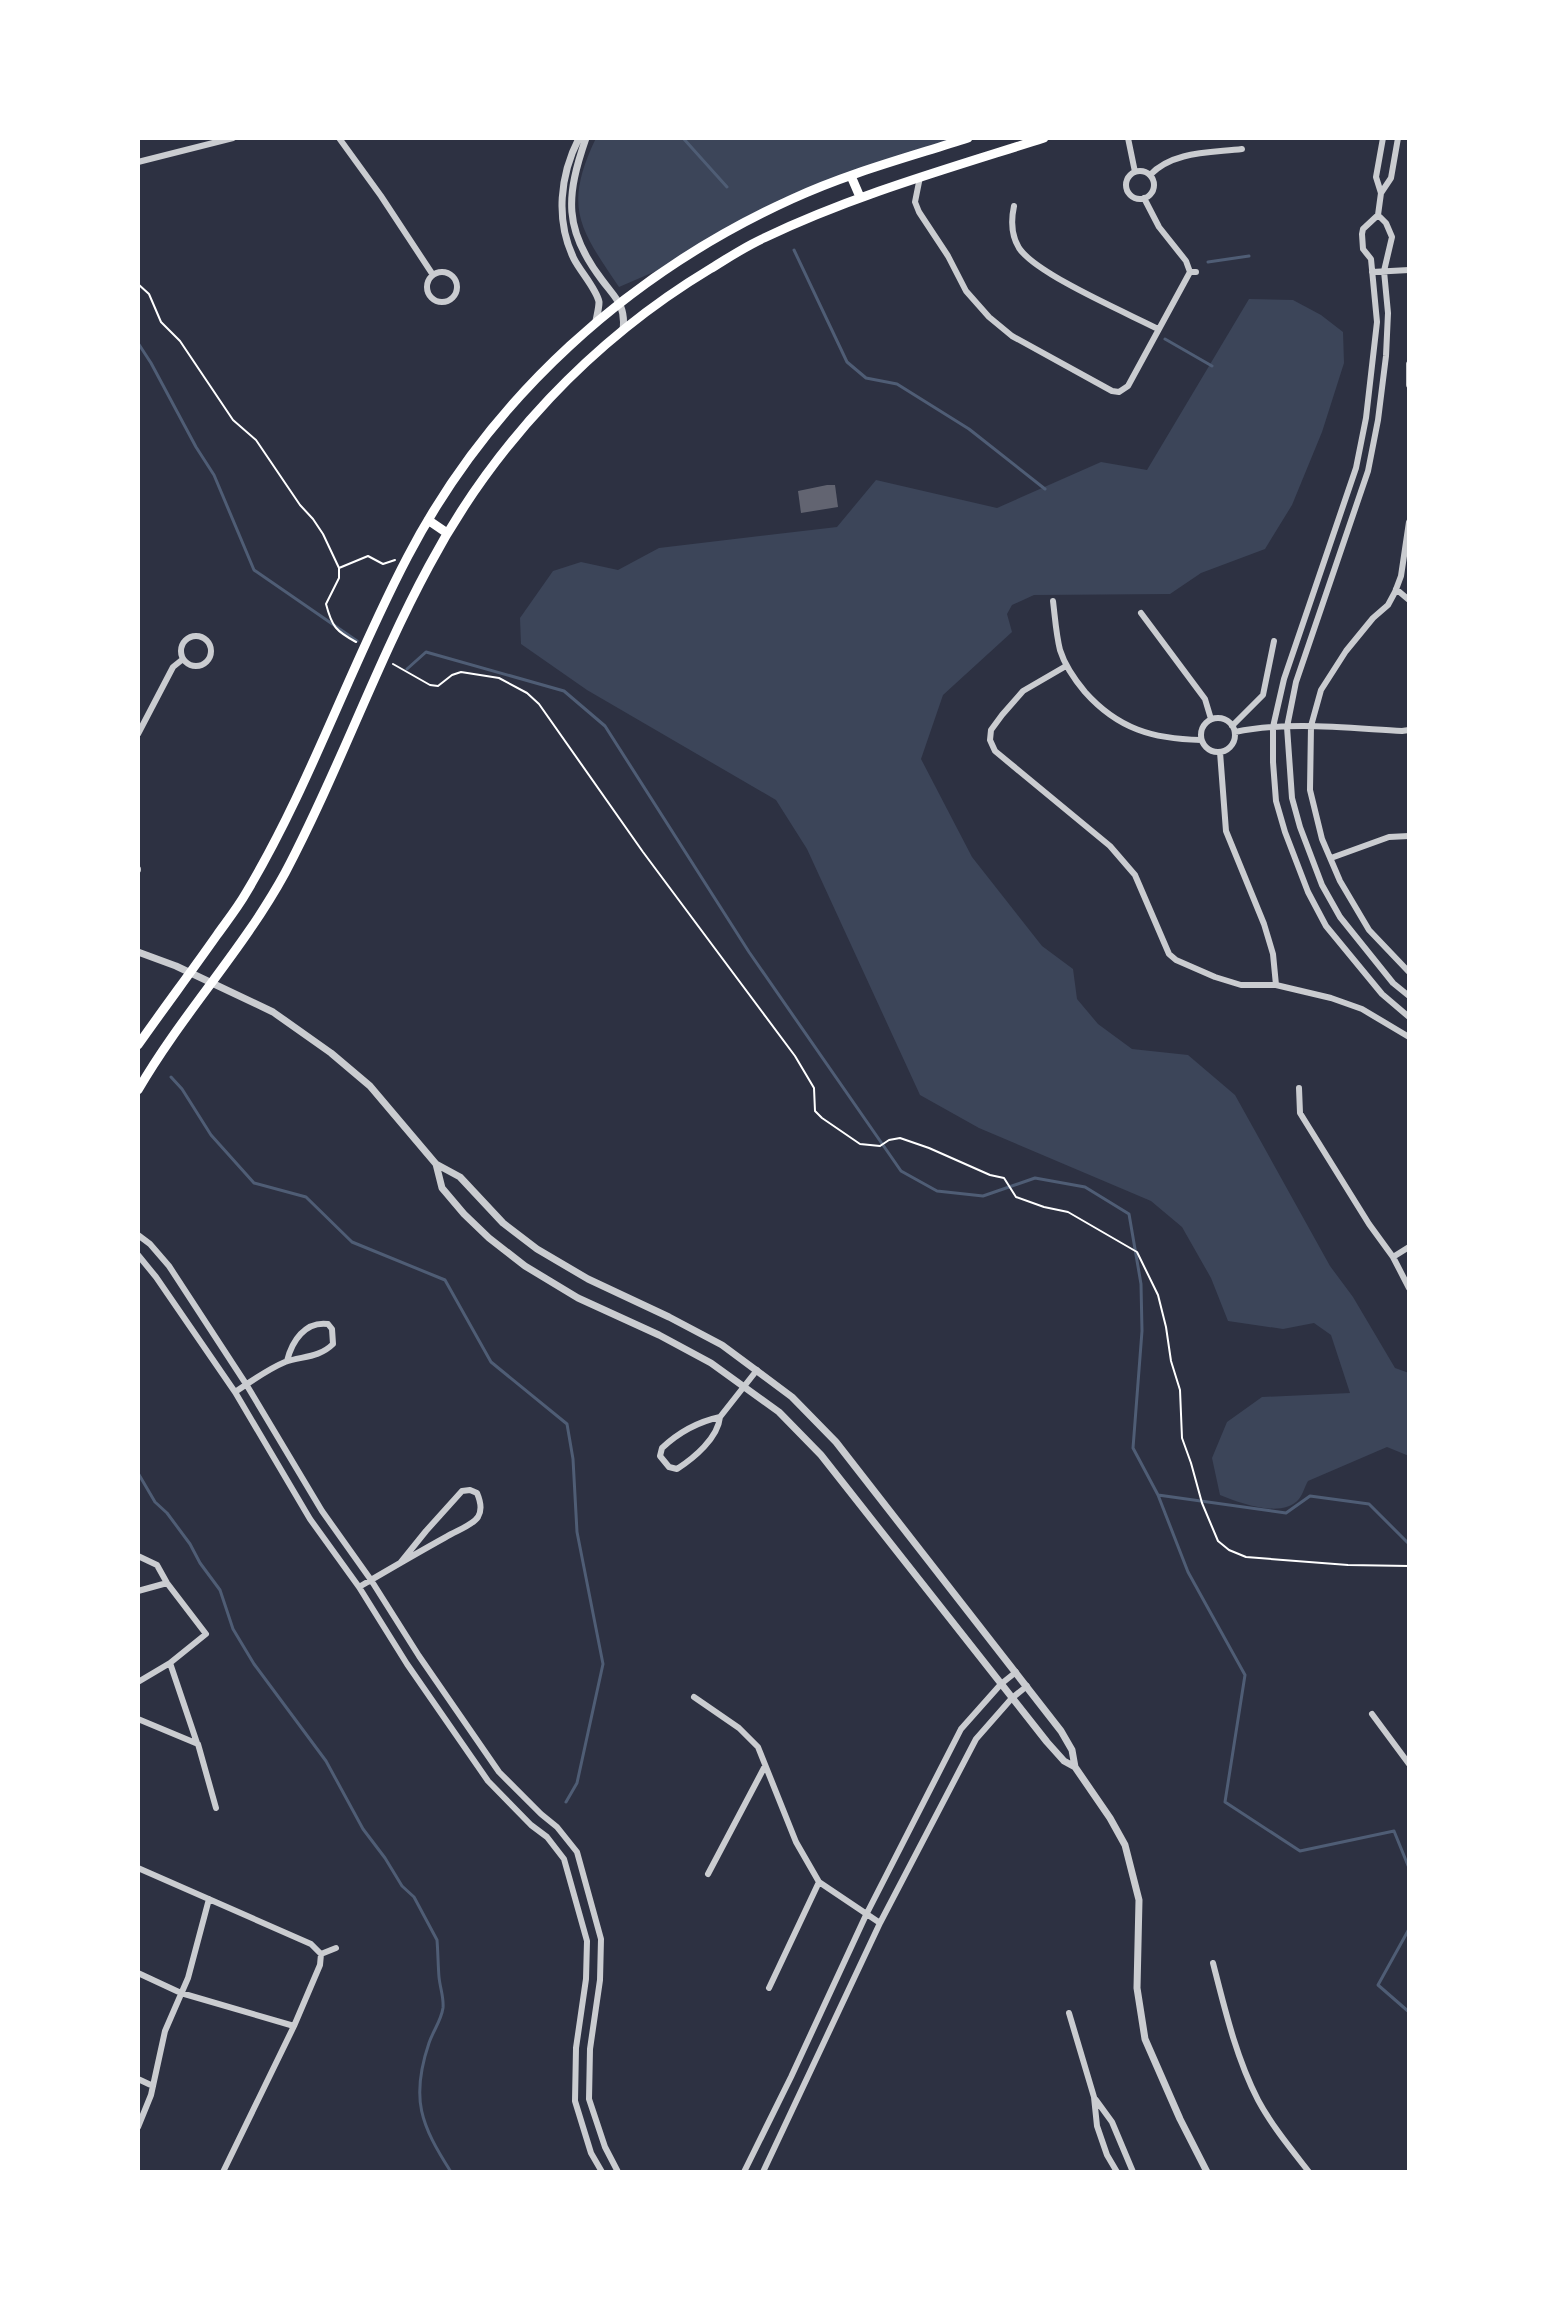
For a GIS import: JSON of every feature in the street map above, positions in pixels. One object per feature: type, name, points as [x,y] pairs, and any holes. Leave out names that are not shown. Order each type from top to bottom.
[{"type":"main road","points":[[138,1045],[245,894],[286,821],[408,556],[428,520],[502,417],[548,366],[620,302],[670,265],[726,232],[794,198],[968,138]]},
{"type":"main road","points":[[138,1090],[267,905],[316,812],[410,602],[447,533],[490,469],[535,415],[623,330],[687,283],[762,238],[860,197],[1044,138]]},
{"type":"main road","points":[[851,176],[860,197]]},
{"type":"main road","points":[[428,520],[447,533]]},
{"type":"street","points":[[138,162],[233,138]]},
{"type":"street","points":[[339,138],[433,275]]},
{"type":"street","points":[[579,138],[562,186],[562,223],[574,259],[597,295],[596,321]]},
{"type":"street","points":[[586,138],[572,185],[572,217],[582,250],[602,282],[620,302],[623,330]]},
{"type":"street","points":[[1128,138],[1135,172]]},
{"type":"street","points":[[1383,138],[1376,177],[1381,193],[1378,215],[1363,229],[1362,234],[1363,249],[1371,259],[1377,322],[1366,418],[1356,468],[1284,679],[1273,727],[1276,801],[1308,892],[1326,926],[1382,994],[1409,1017]]},
{"type":"street","points":[[1381,193],[1391,178],[1398,138]]},
{"type":"street","points":[[1150,175],[1161,164],[1173,159],[1242,149]]},
{"type":"street","points":[[920,177],[915,202],[919,212],[941,243],[966,291],[989,317],[1012,336],[1119,392],[1128,386],[1193,272],[1159,227],[1144,198],[1131,195],[1126,187],[1128,178],[1135,172],[1143,171],[1150,175],[1153,188],[1144,198]]},
{"type":"street","points":[[1014,206],[1015,240],[1030,260],[1158,329]]},
{"type":"street","points":[[1378,215],[1386,223],[1392,237],[1384,271],[1388,313],[1378,420],[1368,471],[1300,670],[1287,727],[1292,798],[1322,885],[1340,917],[1393,983],[1409,996]]},
{"type":"street","points":[[1372,272],[1409,270]]},
{"type":"street","points":[[447,272],[454,278],[456,291],[451,299],[441,302],[432,298],[427,289],[433,275],[447,272]]},
{"type":"street","points":[[1409,364],[1409,385]]},
{"type":"street","points":[[1408,968],[1369,930],[1340,881],[1322,839],[1310,790],[1311,726],[1321,690],[1332,669],[1373,618],[1388,605],[1401,576],[1409,522]]},
{"type":"street","points":[[1396,589],[1409,600]]},
{"type":"street","points":[[1053,601],[1060,650],[1066,666],[1096,704],[1134,729],[1174,739],[1201,740]]},
{"type":"street","points":[[1141,613],[1205,699],[1211,719]]},
{"type":"street","points":[[198,635],[210,645],[210,655],[205,663],[195,666],[183,659],[181,644],[188,637],[198,635]]},
{"type":"street","points":[[1233,729],[1263,695],[1274,641]]},
{"type":"street","points":[[138,734],[173,667],[183,659]]},
{"type":"street","points":[[1066,666],[1023,691],[986,740],[995,751],[1110,846],[1135,875],[1169,954],[1176,960],[1241,985],[1276,985],[1331,998],[1362,1009],[1409,1037]]},
{"type":"street","points":[[1223,718],[1233,729],[1235,738],[1230,747],[1220,752],[1206,748],[1201,740],[1204,725],[1211,719],[1223,718]]},
{"type":"street","points":[[1233,729],[1311,726],[1409,730]]},
{"type":"street","points":[[1220,752],[1226,831],[1264,924],[1273,954],[1276,985]]},
{"type":"street","points":[[1331,858],[1389,837],[1409,836]]},
{"type":"street","points":[[138,952],[273,1012],[331,1053],[370,1086],[436,1164],[460,1177],[503,1223],[537,1249],[588,1279],[722,1345],[792,1397],[836,1442],[1061,1731],[1072,1750],[1075,1767],[1125,1845],[1139,1900],[1137,1988],[1145,2039],[1207,2172]]},
{"type":"street","points":[[1299,1088],[1300,1113],[1393,1257],[1409,1288]]},
{"type":"street","points":[[436,1164],[442,1188],[489,1238],[525,1266],[578,1298],[711,1363],[779,1412],[821,1455],[1012,1698],[1064,1761],[1075,1767]]},
{"type":"street","points":[[138,1235],[169,1266],[246,1384],[322,1511],[499,1772],[557,1827],[577,1852],[601,1939],[600,1980],[590,2049],[589,2099],[605,2147],[618,2172]]},
{"type":"street","points":[[1393,1257],[1409,1247]]},
{"type":"street","points":[[138,1255],[235,1392],[310,1519],[488,1781],[547,1837],[564,1859],[587,1941],[586,1979],[576,2048],[575,2101],[591,2153],[602,2172]]},
{"type":"street","points":[[235,1392],[287,1361],[301,1360],[327,1350],[333,1344],[332,1329],[328,1324],[308,1326],[289,1352],[287,1361]]},
{"type":"street","points":[[720,1417],[685,1429],[662,1448],[660,1456],[669,1467],[677,1469],[691,1461],[757,1370]]},
{"type":"street","points":[[359,1587],[473,1521],[480,1510],[477,1493],[462,1491],[401,1562]]},
{"type":"street","points":[[138,1556],[157,1565],[206,1634],[170,1663],[138,1682]]},
{"type":"street","points":[[138,1591],[167,1583]]},
{"type":"street","points":[[170,1663],[216,1808]]},
{"type":"street","points":[[744,2172],[866,1915],[961,1729],[1001,1684],[1016,1672]]},
{"type":"street","points":[[763,2172],[880,1923],[976,1739],[1012,1698],[1027,1686]]},
{"type":"street","points":[[694,1697],[739,1728],[758,1747],[796,1842],[819,1882],[880,1923]]},
{"type":"street","points":[[1372,1714],[1409,1764]]},
{"type":"street","points":[[138,1719],[198,1744]]},
{"type":"street","points":[[708,1874],[765,1766]]},
{"type":"street","points":[[138,1868],[311,1944],[321,1954]]},
{"type":"street","points":[[769,1988],[819,1882]]},
{"type":"street","points":[[138,2127],[153,2086],[165,2031],[188,1978],[209,1899]]},
{"type":"street","points":[[321,1954],[336,1948]]},
{"type":"street","points":[[223,2172],[294,2026],[320,1965],[321,1954]]},
{"type":"street","points":[[1213,1963],[1232,2038],[1258,2100],[1309,2172]]},
{"type":"street","points":[[138,1973],[181,1993],[294,2026]]},
{"type":"street","points":[[1069,2013],[1094,2097],[1097,2126],[1117,2172]]},
{"type":"street","points":[[791,2077],[805,2083]]},
{"type":"street","points":[[138,2079],[153,2086]]},
{"type":"street","points":[[1094,2097],[1112,2122],[1133,2172]]},
{"type":"path","points":[[138,284],[149,294],[161,322],[180,341],[233,420],[256,440],[323,534],[339,568],[339,578],[326,604],[331,620],[339,633],[366,648]]},
{"type":"path","points":[[339,568],[368,556],[383,564],[408,556]]},
{"type":"path","points":[[392,664],[430,685],[438,686],[461,672],[499,678],[527,693],[539,704],[643,852],[795,1056],[814,1088],[815,1111],[822,1118],[860,1144],[880,1146],[900,1138],[1004,1178],[1016,1197],[1068,1212],[1137,1252],[1161,1305],[1171,1361],[1180,1390],[1182,1438],[1202,1503],[1218,1541],[1246,1557],[1409,1566]]},
{"type":"shaded area","points":[[596,138],[968,138],[794,198],[670,265],[619,287],[594,249],[580,216],[580,182]]},
{"type":"shaded area","points":[[1249,299],[1293,300],[1321,315],[1343,332],[1344,363],[1322,432],[1292,505],[1265,549],[1201,573],[1170,594],[1034,595],[1012,605],[1007,614],[1012,632],[943,695],[921,759],[972,857],[1042,946],[1073,969],[1077,999],[1098,1024],[1132,1049],[1188,1055],[1235,1095],[1330,1266],[1353,1297],[1395,1368],[1409,1373],[1409,1456],[1387,1447],[1308,1481],[1292,1505],[1272,1509],[1220,1495],[1212,1458],[1227,1422],[1262,1397],[1350,1393],[1331,1335],[1314,1323],[1283,1329],[1228,1321],[1211,1278],[1182,1227],[1151,1201],[979,1128],[920,1095],[807,849],[776,800],[587,690],[521,644],[520,618],[553,571],[581,562],[618,570],[659,548],[837,527],[876,480],[997,508],[1101,462],[1147,470]]},
{"type":"building","points":[[835,485],[838,507],[801,513],[798,491]]},
{"type":"waterway","points":[[683,138],[727,187]]},
{"type":"waterway","points":[[794,250],[847,362],[866,378],[897,384],[969,429],[1045,489]]},
{"type":"waterway","points":[[1208,262],[1249,256]]},
{"type":"waterway","points":[[1165,339],[1212,366]]},
{"type":"waterway","points":[[138,343],[214,475],[254,570],[357,641]]},
{"type":"waterway","points":[[407,669],[426,652],[564,691],[605,726],[749,952],[901,1171],[937,1191],[983,1196],[1035,1178],[1085,1187],[1129,1214],[1141,1284],[1142,1331],[1133,1448],[1158,1495],[1286,1513],[1310,1496],[1369,1504],[1409,1544]]},
{"type":"waterway","points":[[171,1077],[211,1135],[254,1183],[306,1197],[352,1242],[445,1280],[491,1362],[567,1424],[573,1459],[577,1532],[603,1664],[577,1783],[566,1802]]},
{"type":"waterway","points":[[138,1473],[155,1502],[190,1544],[220,1590],[233,1629],[254,1664],[326,1761],[363,1829],[402,1886],[414,1897],[437,1940],[443,2008],[423,2063],[420,2096],[432,2140],[451,2172]]},
{"type":"waterway","points":[[1158,1495],[1188,1572],[1245,1675],[1225,1802],[1300,1851],[1394,1831],[1409,1868]]},
{"type":"waterway","points":[[1409,1929],[1378,1985],[1409,2012]]}]
